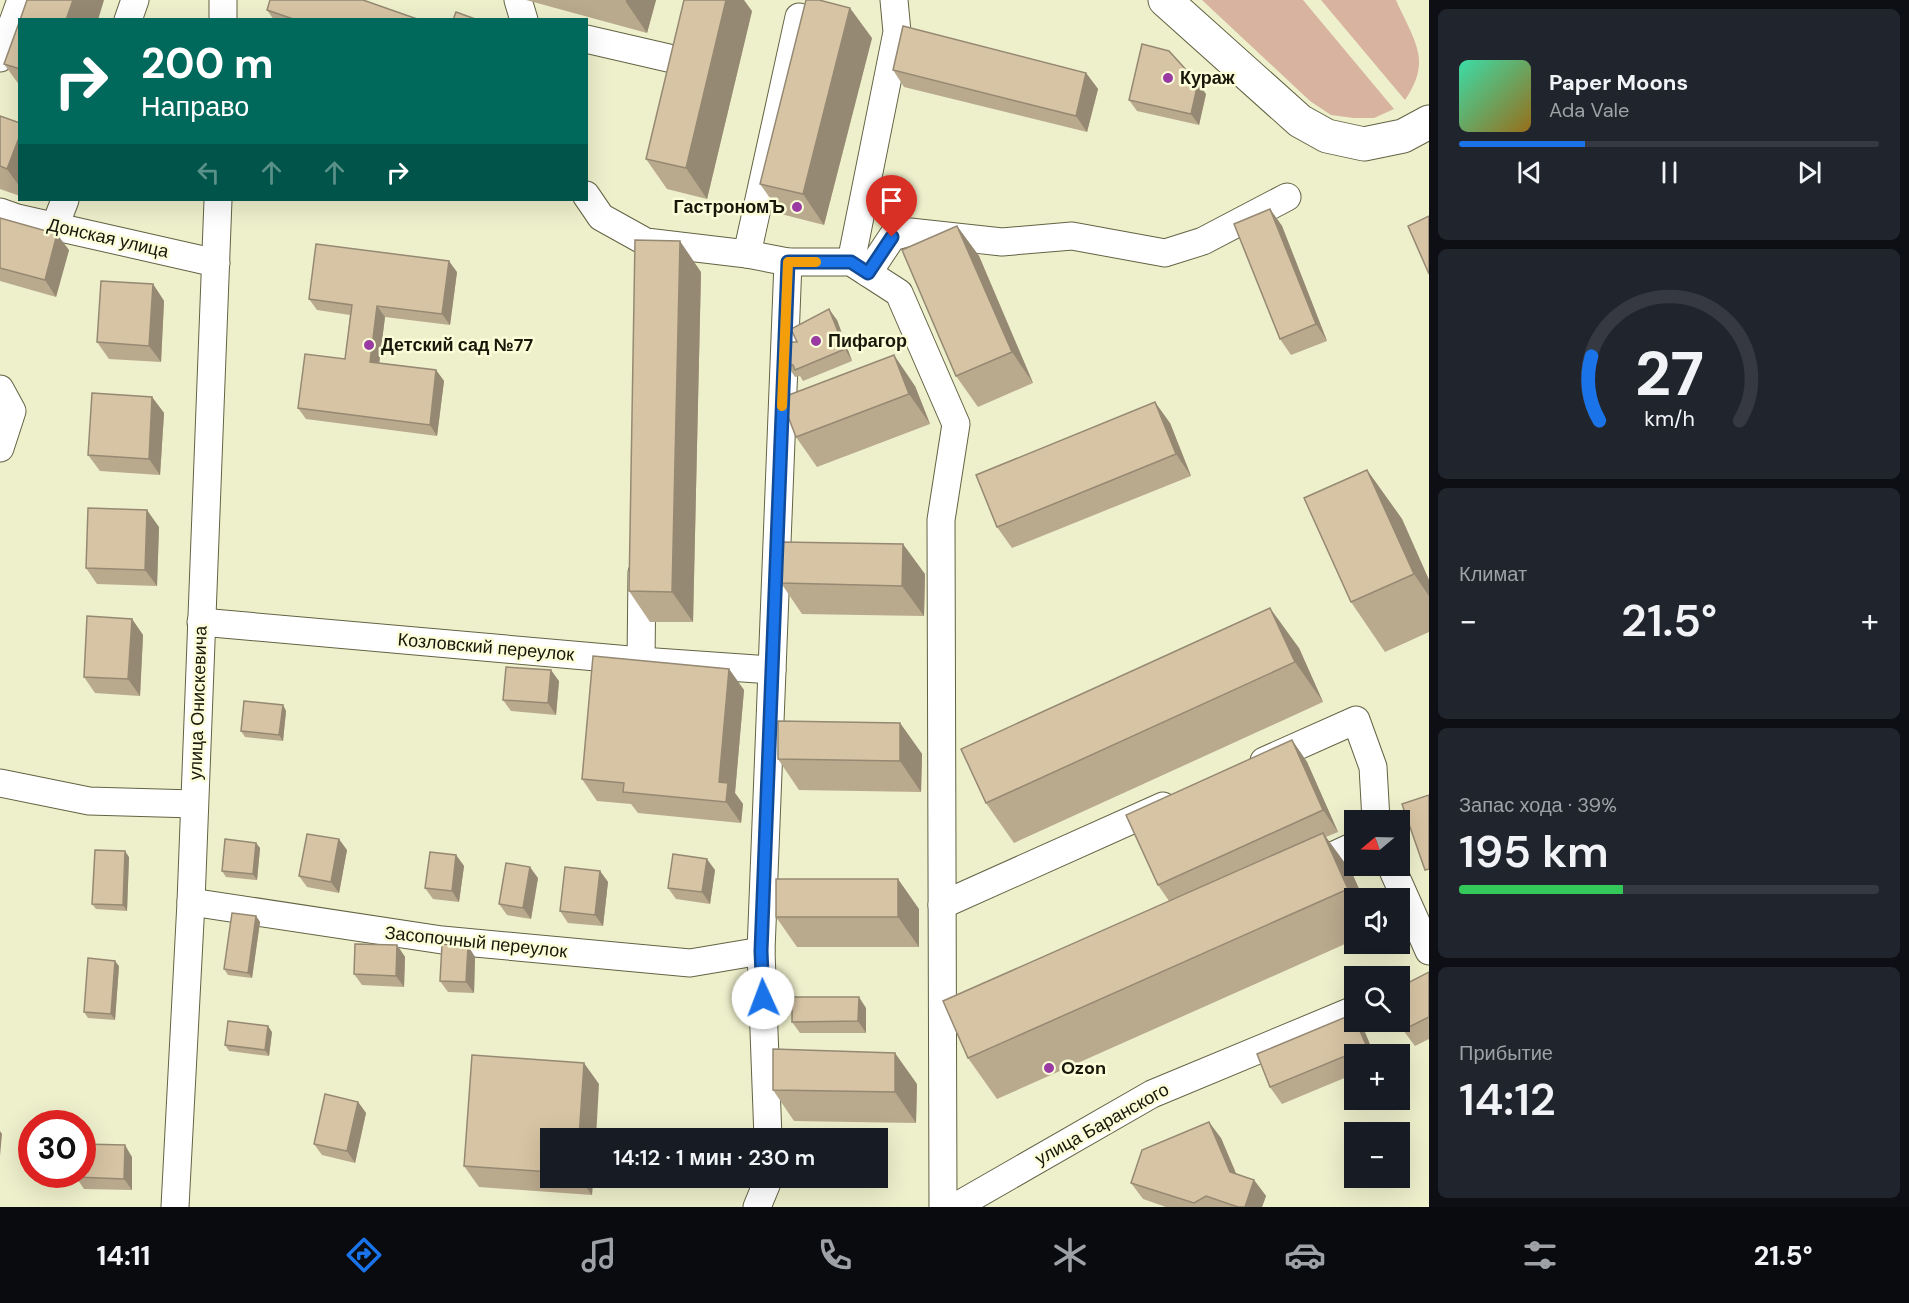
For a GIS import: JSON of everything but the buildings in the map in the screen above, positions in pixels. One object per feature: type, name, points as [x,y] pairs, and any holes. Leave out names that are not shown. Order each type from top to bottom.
[{"type":"main road","points":[[1165,0],[1300,121],[1327,136],[1364,144],[1403,136],[1429,122]]},
{"type":"street","points":[[0,58],[21,0]]},
{"type":"street","points":[[129,18],[135,0]]},
{"type":"street","points":[[223,18],[224,0]]},
{"type":"street","points":[[518,0],[523,18]]},
{"type":"street","points":[[859,268],[897,32],[894,0]]},
{"type":"street","points":[[747,254],[799,17]]},
{"type":"street","points":[[588,39],[677,60]]},
{"type":"street","points":[[859,268],[892,237],[910,232],[1002,242],[1072,236],[1165,253],[1203,241],[1287,197]]},
{"type":"street","points":[[588,198],[601,217],[646,254],[747,254],[788,262],[859,268],[898,293],[956,424],[941,520],[942,905],[954,1024],[943,1207]]},
{"type":"street","points":[[55,226],[65,201]]},
{"type":"street","name":"улица Онискевича","points":[[175,1207],[190,902],[218,201]]},
{"type":"street","name":"Донская улица","points":[[0,212],[216,263]]},
{"type":"street","points":[[768,1128],[761,951],[788,262]]},
{"type":"street","points":[[0,389],[12,411],[0,448]]},
{"type":"street","points":[[641,661],[642,553]]},
{"type":"street","name":"Козловский переулок","points":[[201,622],[641,661],[772,670]]},
{"type":"street","points":[[1247,769],[1356,720],[1373,767],[1375,810]]},
{"type":"street","points":[[0,783],[89,801],[194,804]]},
{"type":"street","points":[[942,905],[1182,798]]},
{"type":"street","points":[[1279,880],[1344,851]]},
{"type":"street","points":[[1395,876],[1429,951]]},
{"type":"street","name":"Засопочный переулок","points":[[190,902],[442,940],[690,963],[761,951]]},
{"type":"street","name":"улица Баранского","points":[[955,1207],[1152,1094],[1344,1014]]},
{"type":"street","points":[[757,1207],[765,1188]]},
{"type":"shaded area","points":[[1202,0],[1303,0],[1394,109],[1374,118],[1331,115],[1310,101]]},
{"type":"shaded area","points":[[1321,0],[1396,0],[1413,37],[1419,59],[1415,81],[1405,100]]},
{"type":"slow traffic","points":[[782,406],[788,262],[816,262]]},
{"type":"place","name":"Кураж","points":[[1168,78]]},
{"type":"place","name":"ГастрономЪ","points":[[797,207]]},
{"type":"place","name":"Пифагор","points":[[816,341]]},
{"type":"place","name":"Детский сад №77","points":[[369,345]]},
{"type":"place","name":"Ozon","points":[[1049,1068]]},
{"type":"route","points":[[763,998],[761,951],[788,262],[851,262],[868,273],[892,237]]}]
